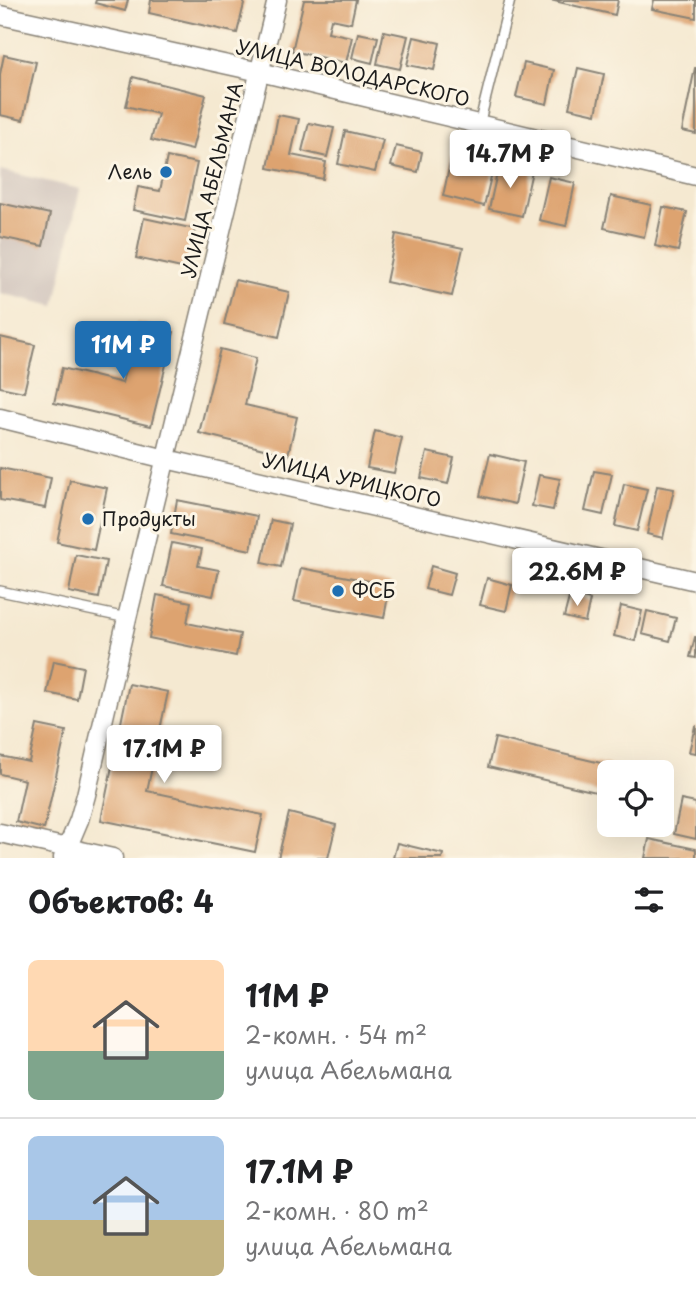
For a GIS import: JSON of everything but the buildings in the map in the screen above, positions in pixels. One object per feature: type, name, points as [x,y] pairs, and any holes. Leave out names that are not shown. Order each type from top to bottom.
[{"type":"street","name":"УЛИЦА АБЕЛЬМАНА","points":[[65,853],[86,795],[277,0]]},
{"type":"street","name":"УЛИЦА ВОЛОДАРСКОГО","points":[[0,15],[260,72],[696,176]]},
{"type":"street","name":"УЛИЦА УРИЦКОГО","points":[[0,418],[696,581]]},
{"type":"street","points":[[0,833],[65,853],[113,858]]},
{"type":"lane","points":[[480,125],[510,0]]},
{"type":"lane","points":[[0,591],[127,618]]},
{"type":"shaded area","points":[[0,170],[80,189],[55,306],[0,293]]},
{"type":"place","name":"Лель","points":[[166,172]]},
{"type":"place","name":"Продукты","points":[[88,519]]},
{"type":"place","name":"ФСБ","points":[[338,591]]}]
